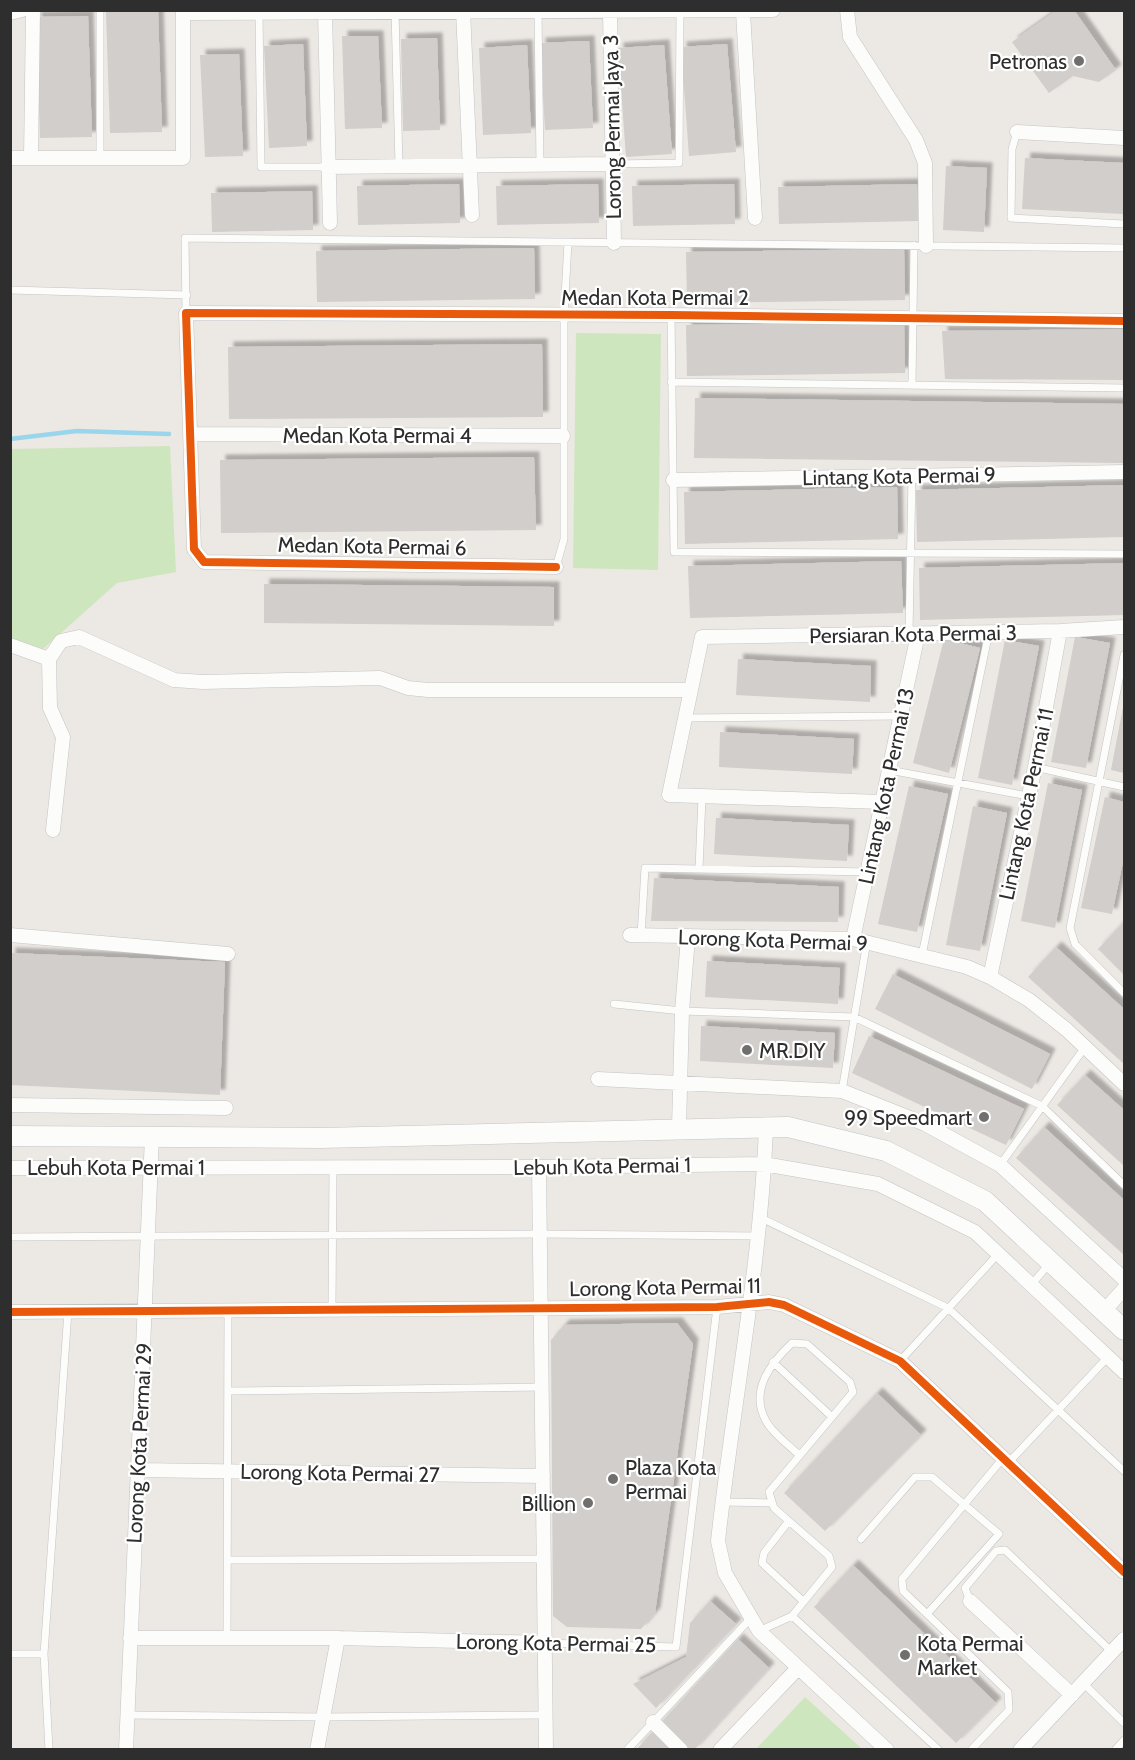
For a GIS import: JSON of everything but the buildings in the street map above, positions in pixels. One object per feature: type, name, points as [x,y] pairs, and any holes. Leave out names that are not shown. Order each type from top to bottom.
[{"type":"street","points":[[10,13],[22,10]]},
{"type":"street","points":[[31,158],[33,10]]},
{"type":"street","points":[[10,158],[183,158],[183,12],[743,12],[772,10]]},
{"type":"street","points":[[847,10],[850,37],[916,140],[925,163],[920,246]]},
{"type":"street","points":[[463,11],[472,215]]},
{"type":"street","name":"Lorong Permai Jaya 3","points":[[610,11],[614,243]]},
{"type":"street","points":[[324,12],[330,223]]},
{"type":"street","points":[[743,12],[755,218]]},
{"type":"street","points":[[1017,132],[1125,138]]},
{"type":"street","points":[[327,167],[611,164]]},
{"type":"street","points":[[186,313],[191,434]]},
{"type":"street","name":"Medan Kota Permai 2","points":[[186,313],[671,315],[1125,321]]},
{"type":"street","name":"Medan Kota Permai 4","points":[[191,434],[563,436]]},
{"type":"street","name":"Medan Kota Permai 6","points":[[191,434],[194,549],[204,562],[556,567]]},
{"type":"street","name":"Lintang Kota Permai 9","points":[[673,480],[1125,472]]},
{"type":"street","name":"Persiaran Kota Permai 3","points":[[691,690],[702,637],[1060,631],[1125,627]]},
{"type":"street","name":"Lintang Kota Permai 11","points":[[990,977],[1035,767],[1060,631]]},
{"type":"street","name":"Lintang Kota Permai 13","points":[[860,940],[868,872],[901,716],[913,634]]},
{"type":"street","points":[[53,830],[63,737],[50,708],[50,659],[61,641],[79,637],[174,680],[203,682],[380,678],[408,688],[428,690],[691,690],[669,795],[882,802]]},
{"type":"street","points":[[10,645],[50,659]]},
{"type":"street","points":[[10,935],[228,954]]},
{"type":"street","name":"Lorong Kota Permai 9","points":[[636,936],[860,940],[967,967],[990,977],[1029,1000],[1125,1084]]},
{"type":"street","points":[[679,1128],[682,1011],[688,937]]},
{"type":"street","points":[[598,1079],[842,1091],[925,1125],[1000,1165],[1125,1279]]},
{"type":"street","points":[[10,1105],[226,1108]]},
{"type":"street","points":[[766,1126],[759,1236],[718,1541],[725,1573],[759,1631],[887,1749]]},
{"type":"street","name":"Lebuh Kota Permai 1","points":[[10,1136],[321,1138],[788,1127],[886,1151],[985,1201],[1125,1330]]},
{"type":"street","name":"Lorong Kota Permai 29","points":[[126,1749],[152,1136]]},
{"type":"street","name":"Lebuh Kota Permai 1","points":[[10,1168],[539,1167],[764,1164],[878,1184],[975,1232],[1125,1372]]},
{"type":"street","points":[[539,1167],[546,1749]]},
{"type":"street","points":[[1104,1311],[1125,1289]]},
{"type":"street","name":"Lorong Kota Permai 11","points":[[10,1312],[145,1309],[717,1307],[769,1302],[784,1305],[900,1361],[1125,1572]]},
{"type":"street","name":"Lorong Kota Permai 27","points":[[138,1470],[543,1476]]},
{"type":"street","points":[[970,1601],[1072,1695]]},
{"type":"street","name":"Lorong Kota Permai 25","points":[[130,1638],[338,1638],[545,1643]]},
{"type":"street","points":[[317,1749],[338,1638]]},
{"type":"street","points":[[1020,1749],[1125,1639]]},
{"type":"street","points":[[720,1749],[798,1668]]},
{"type":"street","points":[[653,1722],[681,1749]]},
{"type":"lane","points":[[100,10],[100,159]]},
{"type":"lane","points":[[395,11],[399,166]]},
{"type":"lane","points":[[538,11],[540,165]]},
{"type":"lane","points":[[611,164],[679,163],[680,11]]},
{"type":"lane","points":[[259,13],[261,167],[327,167]]},
{"type":"lane","points":[[1017,132],[1012,149],[1011,219],[1125,224]]},
{"type":"lane","points":[[186,313],[185,238],[1125,248]]},
{"type":"lane","points":[[556,567],[564,539],[564,315],[568,242]]},
{"type":"lane","points":[[912,385],[914,318],[920,246]]},
{"type":"lane","points":[[10,290],[187,295]]},
{"type":"lane","points":[[671,315],[674,552],[1125,554]]},
{"type":"lane","points":[[671,381],[1125,387]]},
{"type":"lane","points":[[912,476],[910,553],[913,634]]},
{"type":"lane","points":[[922,956],[989,632]]},
{"type":"lane","points":[[1125,655],[1070,928],[1075,944],[1125,993]]},
{"type":"lane","points":[[685,718],[901,716]]},
{"type":"lane","points":[[1035,767],[1125,787]]},
{"type":"lane","points":[[889,770],[1028,796]]},
{"type":"lane","points":[[699,869],[702,797]]},
{"type":"lane","points":[[636,936],[645,868],[868,872]]},
{"type":"lane","points":[[842,1091],[854,1017],[860,940]]},
{"type":"lane","points":[[614,1004],[682,1011],[854,1017],[1042,1106],[1125,1185]]},
{"type":"lane","points":[[1000,1165],[1085,1047]]},
{"type":"lane","points":[[332,1308],[333,1167]]},
{"type":"lane","points":[[761,1218],[948,1308],[1125,1471]]},
{"type":"lane","points":[[10,1237],[540,1234],[759,1236]]},
{"type":"lane","points":[[900,1361],[999,1253]]},
{"type":"lane","points":[[1032,1284],[1051,1262]]},
{"type":"lane","name":"Lorong Kota Permai 25","points":[[545,1643],[676,1647],[717,1307]]},
{"type":"lane","points":[[227,1639],[228,1309]]},
{"type":"lane","points":[[49,1749],[44,1654],[68,1311]]},
{"type":"lane","points":[[759,1631],[792,1616],[832,1567],[829,1556],[788,1522],[772,1503],[769,1492],[853,1392],[850,1382],[807,1344],[792,1343],[773,1362],[763,1378],[761,1410],[767,1423],[799,1455]]},
{"type":"lane","points":[[971,1749],[1009,1710],[1008,1692],[903,1591],[902,1579],[1007,1459],[1108,1357]]},
{"type":"lane","points":[[773,1362],[832,1418]]},
{"type":"lane","points":[[228,1391],[542,1387]]},
{"type":"lane","points":[[861,1539],[915,1477],[932,1478],[999,1534],[927,1614]]},
{"type":"lane","points":[[722,1502],[772,1503]]},
{"type":"lane","points":[[788,1522],[764,1553],[762,1563],[803,1601]]},
{"type":"lane","points":[[970,1601],[965,1588],[996,1551],[1005,1550],[1112,1652]]},
{"type":"lane","points":[[228,1560],[544,1559]]},
{"type":"lane","points":[[792,1616],[939,1749]]},
{"type":"lane","points":[[627,1749],[751,1618]]},
{"type":"lane","points":[[10,1654],[44,1654]]},
{"type":"lane","points":[[1083,1683],[1125,1723]]},
{"type":"lane","points":[[127,1715],[323,1717],[545,1715]]},
{"type":"lane","points":[[1115,1749],[1125,1740]]},
{"type":"green space","points":[[576,333],[661,334],[658,570],[573,568]]},
{"type":"green space","points":[[170,446],[176,572],[117,583],[43,649],[11,638],[11,449]]},
{"type":"green space","points":[[805,1697],[862,1749],[756,1749]]},
{"type":"waterway","points":[[10,439],[77,431],[169,434]]},
{"type":"cycle path","points":[[556,567],[204,562],[194,549],[186,313],[671,315],[1124,321]]},
{"type":"cycle path","points":[[10,1312],[717,1307],[769,1302],[784,1305],[900,1361],[1124,1572]]},
{"type":"place","name":"Petronas","points":[[1079,61]]},
{"type":"place","name":"MR.DIY","points":[[747,1050]]},
{"type":"place","name":"99 Speedmart","points":[[984,1117]]},
{"type":"place","name":"Plaza Kota Permai","points":[[613,1479]]},
{"type":"place","name":"Billion","points":[[588,1503]]},
{"type":"place","name":"Kota Permai Market","points":[[905,1655]]}]
